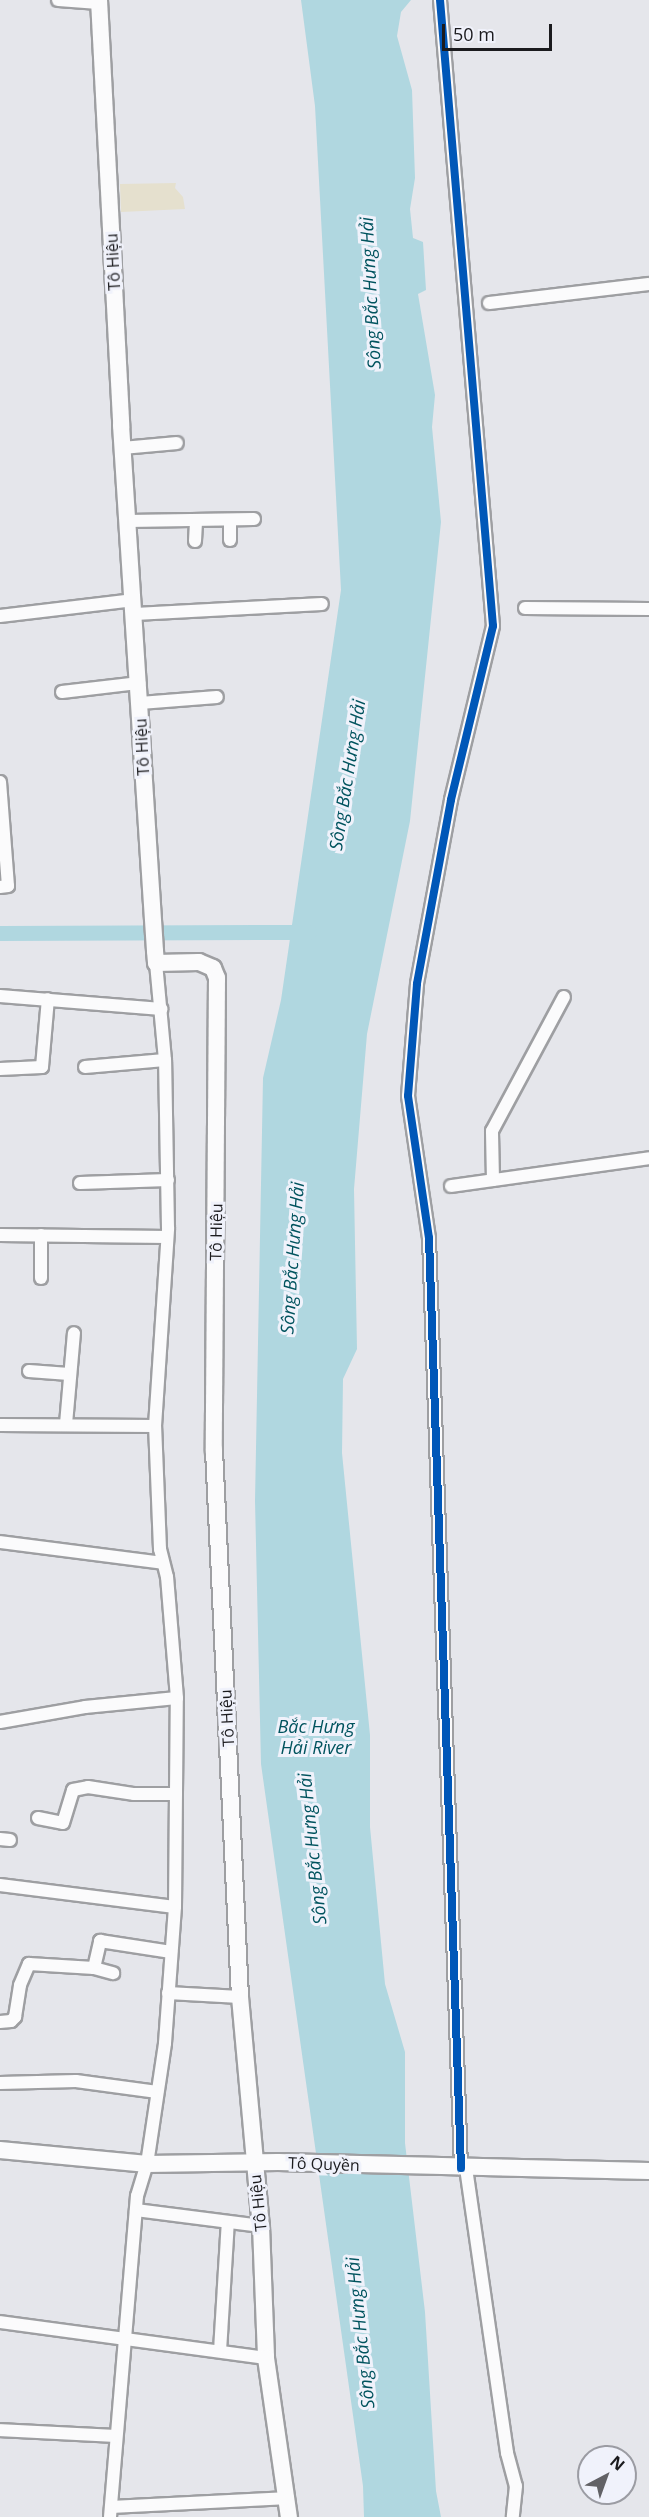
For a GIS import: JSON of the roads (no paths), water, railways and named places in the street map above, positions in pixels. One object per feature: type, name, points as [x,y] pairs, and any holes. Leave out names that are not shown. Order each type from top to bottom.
[{"type":"main road","name":"Tô Hiệu","points":[[99,1],[123,448],[155,957],[199,962],[213,968],[217,978],[214,1450],[240,1997],[261,2226],[266,2358],[289,2517]]},
{"type":"main road","name":"Tô Quyền","points":[[0,2150],[147,2164],[278,2162],[430,2168],[649,2171]]},
{"type":"street","points":[[58,0],[99,1]]},
{"type":"street","points":[[440,0],[493,626],[451,800],[417,984],[408,1096],[429,1238],[464,2168],[507,2453],[516,2486],[513,2517]]},
{"type":"street","points":[[489,303],[649,284]]},
{"type":"street","points":[[123,448],[177,443]]},
{"type":"street","points":[[128,521],[254,519]]},
{"type":"street","points":[[195,541],[196,520]]},
{"type":"street","points":[[230,520],[230,540]]},
{"type":"street","points":[[0,616],[134,607],[322,604]]},
{"type":"street","points":[[525,608],[649,609]]},
{"type":"street","points":[[62,692],[139,683]]},
{"type":"street","points":[[140,704],[216,697]]},
{"type":"street","points":[[0,782],[8,886],[0,887]]},
{"type":"street","points":[[155,957],[165,1060],[168,1180],[167,1238],[155,1426],[163,1563],[177,1698],[174,1907],[168,1993],[157,2092],[147,2164],[140,2179],[136,2210],[115,2436],[111,2512],[288,2498]]},
{"type":"street","points":[[0,996],[161,1009]]},
{"type":"street","points":[[493,1180],[492,1131],[564,997]]},
{"type":"street","points":[[0,1069],[42,1067],[48,999]]},
{"type":"street","points":[[85,1067],[165,1060]]},
{"type":"street","points":[[451,1186],[649,1158]]},
{"type":"street","points":[[80,1183],[168,1180]]},
{"type":"street","points":[[0,1235],[167,1238]]},
{"type":"street","points":[[41,1235],[41,1278]]},
{"type":"street","points":[[66,1424],[74,1333]]},
{"type":"street","points":[[29,1371],[69,1374]]},
{"type":"street","points":[[0,1425],[155,1426]]},
{"type":"street","points":[[0,1542],[163,1563]]},
{"type":"street","points":[[0,1722],[85,1707],[177,1698]]},
{"type":"street","points":[[38,1818],[63,1823],[73,1790],[88,1787],[134,1794],[176,1794]]},
{"type":"street","points":[[0,1885],[174,1907]]},
{"type":"street","points":[[94,1968],[100,1941],[171,1952]]},
{"type":"street","points":[[0,2022],[11,2022],[15,2017],[20,1985],[29,1964],[94,1968],[113,1973]]},
{"type":"street","points":[[168,1993],[240,1997]]},
{"type":"street","points":[[0,2083],[76,2082],[157,2092]]},
{"type":"street","points":[[136,2210],[261,2226]]},
{"type":"street","points":[[220,2351],[228,2222]]},
{"type":"street","points":[[0,2322],[124,2336],[266,2358]]},
{"type":"street","points":[[0,2430],[115,2436]]},
{"type":"water","name":"Bắc Hưng Hải River","points":[[301,0],[411,0],[401,12],[397,36],[412,90],[415,178],[410,209],[413,238],[423,242],[426,290],[418,294],[435,395],[432,427],[441,522],[410,821],[367,1034],[354,1189],[357,1349],[343,1379],[342,1453],[370,1735],[370,1827],[385,1984],[405,2052],[405,2143],[425,2312],[436,2491],[441,2517],[364,2517],[363,2486],[261,1764],[255,1501],[263,1078],[281,1000],[341,590],[315,106]]},
{"type":"waterway","points":[[0,933],[309,932]]},
{"type":"water label","name":"Sông Bắc Hưng Hải","points":[[370,293]]},
{"type":"water label","name":"Sông Bắc Hưng Hải","points":[[347,775]]},
{"type":"water label","name":"Sông Bắc Hưng Hải","points":[[292,1258]]},
{"type":"water label","name":"Sông Bắc Hưng Hải","points":[[312,1849]]},
{"type":"water label","name":"Sông Bắc Hưng Hải","points":[[360,2333]]}]
